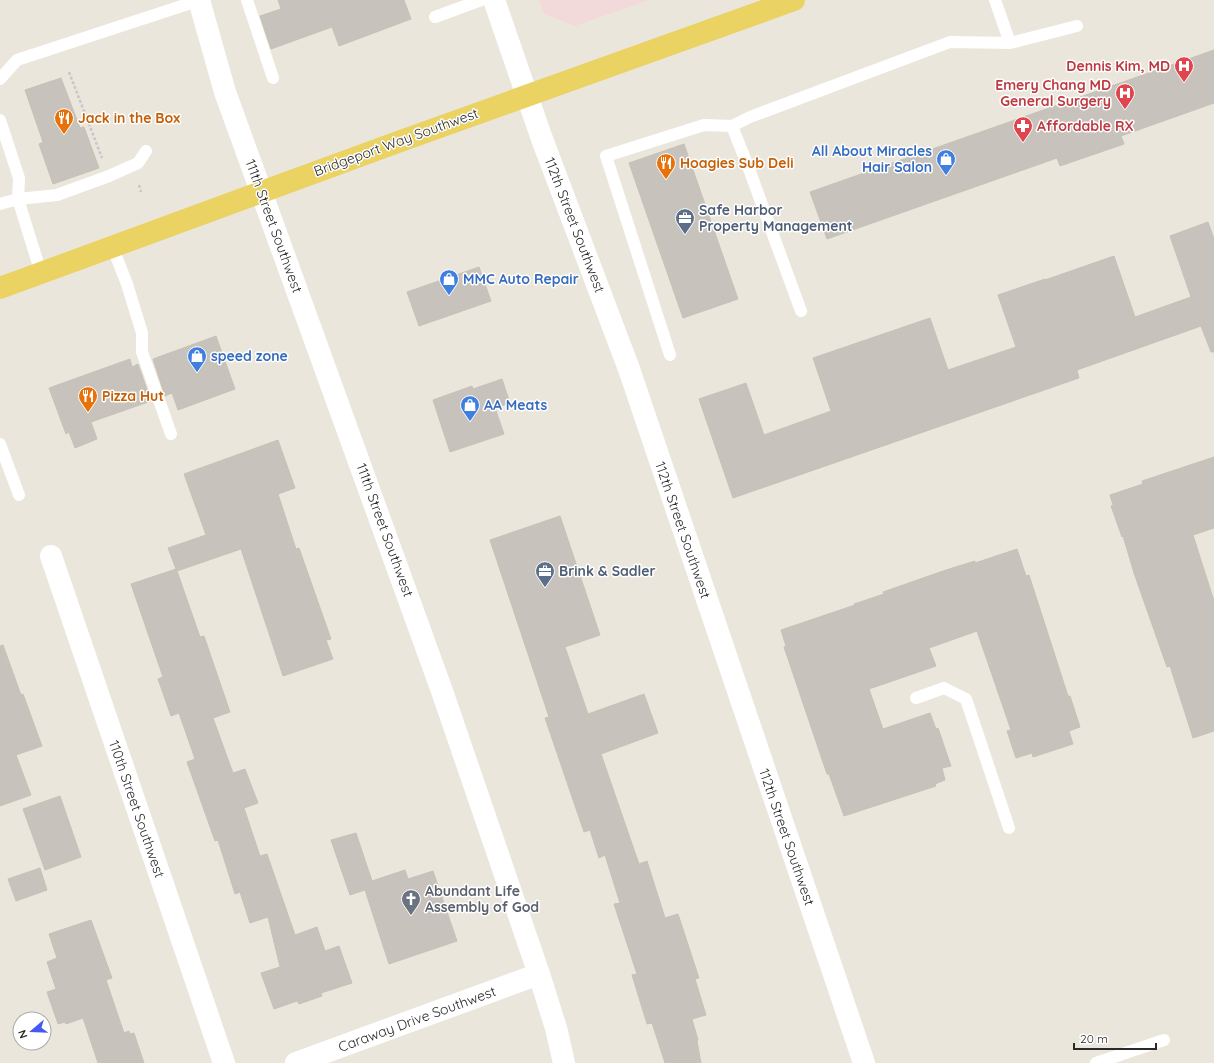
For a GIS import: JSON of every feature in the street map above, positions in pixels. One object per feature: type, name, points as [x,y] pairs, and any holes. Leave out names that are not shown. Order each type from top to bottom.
[{"type":"main road","name":"Bridgeport Way Southwest","points":[[0,288],[780,2]]},
{"type":"street","name":"111th Street Southwest","points":[[199,0],[225,92],[325,363],[442,691],[539,974],[556,1028],[564,1063]]},
{"type":"street","name":"112th Street Southwest","points":[[494,0],[542,139],[629,370],[864,1063]]},
{"type":"street","name":"110th Street Southwest","points":[[51,556],[224,1063]]},
{"type":"street","name":"Caraway Drive Southwest","points":[[296,1063],[539,974]]},
{"type":"lane","points":[[0,79],[17,60],[199,0]]},
{"type":"lane","points":[[246,0],[273,78]]},
{"type":"lane","points":[[434,17],[482,0]]},
{"type":"lane","points":[[995,0],[1010,43]]},
{"type":"lane","points":[[670,355],[606,156],[704,125],[732,126],[750,117],[950,42],[1010,43],[1077,26]]},
{"type":"lane","points":[[0,120],[19,178],[18,198],[41,273]]},
{"type":"lane","points":[[732,126],[801,311]]},
{"type":"lane","points":[[0,204],[18,198],[57,195],[109,176],[138,163],[146,151]]},
{"type":"lane","points":[[112,246],[127,284],[142,333],[142,352],[171,434]]},
{"type":"lane","points":[[0,444],[19,495]]},
{"type":"lane","points":[[916,698],[944,688],[966,699],[1009,828]]},
{"type":"lane","points":[[1096,1063],[1164,1040]]},
{"type":"path","points":[[69,72],[109,176]]},
{"type":"path","points":[[139,184],[142,192]]},
{"type":"shaded area","points":[[539,0],[649,0],[575,26],[544,14]]},
{"type":"building","points":[[278,0],[404,0],[411,19],[339,46],[332,27],[271,49],[260,16],[281,9]]},
{"type":"building","points":[[1214,50],[1214,103],[1121,136],[1124,144],[1060,166],[1057,158],[827,239],[810,192]]},
{"type":"building","name":"Jack in the Box","points":[[61,78],[80,128],[84,127],[99,168],[53,184],[39,144],[43,142],[25,90]]},
{"type":"building","points":[[684,144],[738,299],[683,318],[629,163]]},
{"type":"building","points":[[1208,222],[1214,239],[1214,352],[1211,352],[1201,326],[1077,370],[1079,378],[733,498],[699,399],[746,383],[764,435],[831,411],[813,358],[930,318],[948,370],[1016,347],[998,295],[1114,256],[1135,317],[1191,297],[1170,236]]},
{"type":"building","name":"MMC Auto Repair","points":[[479,267],[491,301],[419,326],[407,292]]},
{"type":"building","name":"speed zone","points":[[216,336],[235,389],[178,410],[172,393],[165,396],[153,359]]},
{"type":"building","name":"Pizza Hut","points":[[130,359],[132,367],[138,364],[151,401],[91,422],[97,439],[75,448],[69,432],[66,434],[49,388]]},
{"type":"building","name":"AA Meats","points":[[502,379],[510,403],[495,408],[504,434],[450,452],[433,400],[472,386],[473,389]]},
{"type":"building","points":[[278,440],[295,488],[278,494],[296,549],[299,548],[331,639],[326,640],[333,659],[283,676],[241,549],[177,571],[200,637],[204,636],[230,712],[213,718],[233,773],[245,769],[258,803],[244,808],[260,856],[267,854],[295,935],[317,927],[325,951],[339,946],[352,983],[321,993],[322,996],[299,1004],[297,1001],[274,1009],[261,973],[280,967],[268,917],[250,923],[240,892],[235,894],[218,840],[215,841],[187,762],[195,759],[179,713],[171,716],[158,679],[163,677],[131,584],[176,569],[168,548],[206,535],[184,474]]},
{"type":"building","points":[[1214,457],[1214,528],[1193,535],[1214,601],[1214,731],[1193,738],[1170,666],[1167,667],[1134,573],[1123,536],[1122,537],[1111,506],[1113,505],[1110,495],[1143,484],[1142,481]]},
{"type":"building","points":[[560,516],[600,635],[565,647],[588,714],[644,694],[658,733],[601,754],[639,864],[647,861],[665,918],[678,914],[699,978],[695,979],[706,1015],[692,1019],[698,1040],[701,1063],[665,1063],[652,1023],[647,1024],[632,975],[637,974],[614,904],[620,903],[605,855],[599,858],[590,830],[584,832],[545,718],[549,717],[490,540]]},
{"type":"building","points":[[1017,549],[1026,576],[1029,575],[1068,696],[1070,696],[1080,727],[1069,731],[1073,744],[1033,757],[1032,753],[1016,758],[1007,731],[1011,730],[977,631],[929,648],[936,666],[869,689],[883,729],[930,713],[936,729],[938,728],[951,766],[942,768],[945,780],[935,784],[936,786],[844,816],[829,774],[827,774],[784,647],[786,646],[781,630],[855,605],[854,604],[884,594],[883,592],[946,570],[975,561],[975,563]]},
{"type":"building","points":[[3,645],[21,695],[23,694],[42,746],[16,755],[31,795],[0,806],[0,646]]},
{"type":"building","points":[[60,796],[81,857],[45,870],[23,809]]},
{"type":"building","name":"Abundant Life Assembly of God","points":[[356,833],[372,881],[405,870],[408,879],[433,871],[457,941],[389,964],[365,890],[350,895],[331,840]]},
{"type":"building","points":[[40,868],[47,890],[16,901],[8,879]]},
{"type":"building","points":[[91,920],[112,978],[106,980],[124,1033],[129,1031],[130,1034],[134,1033],[144,1063],[98,1063],[83,1018],[66,1024],[65,1022],[58,1024],[47,992],[56,989],[47,962],[57,958],[49,934]]},
{"type":"place","name":"Dennis Kim, MD","points":[[1184,83]]},
{"type":"place","name":"Emery Chang MD General Surgery","points":[[1125,110]]},
{"type":"place","name":"Jack in the Box","points":[[64,135]]},
{"type":"place","name":"Affordable RX","points":[[1023,143]]},
{"type":"place","name":"All About Miracles Hair Salon","points":[[946,176]]},
{"type":"place","name":"Hoagies Sub Deli","points":[[666,180]]},
{"type":"place","name":"Safe Harbor Property Management","points":[[685,235]]},
{"type":"place","name":"MMC Auto Repair","points":[[449,296]]},
{"type":"place","name":"speed zone","points":[[197,373]]},
{"type":"place","name":"Pizza Hut","points":[[88,413]]},
{"type":"place","name":"AA Meats","points":[[470,422]]},
{"type":"place","name":"Brink & Sadler","points":[[545,588]]},
{"type":"place","name":"Abundant Life Assembly of God","points":[[411,916]]}]
